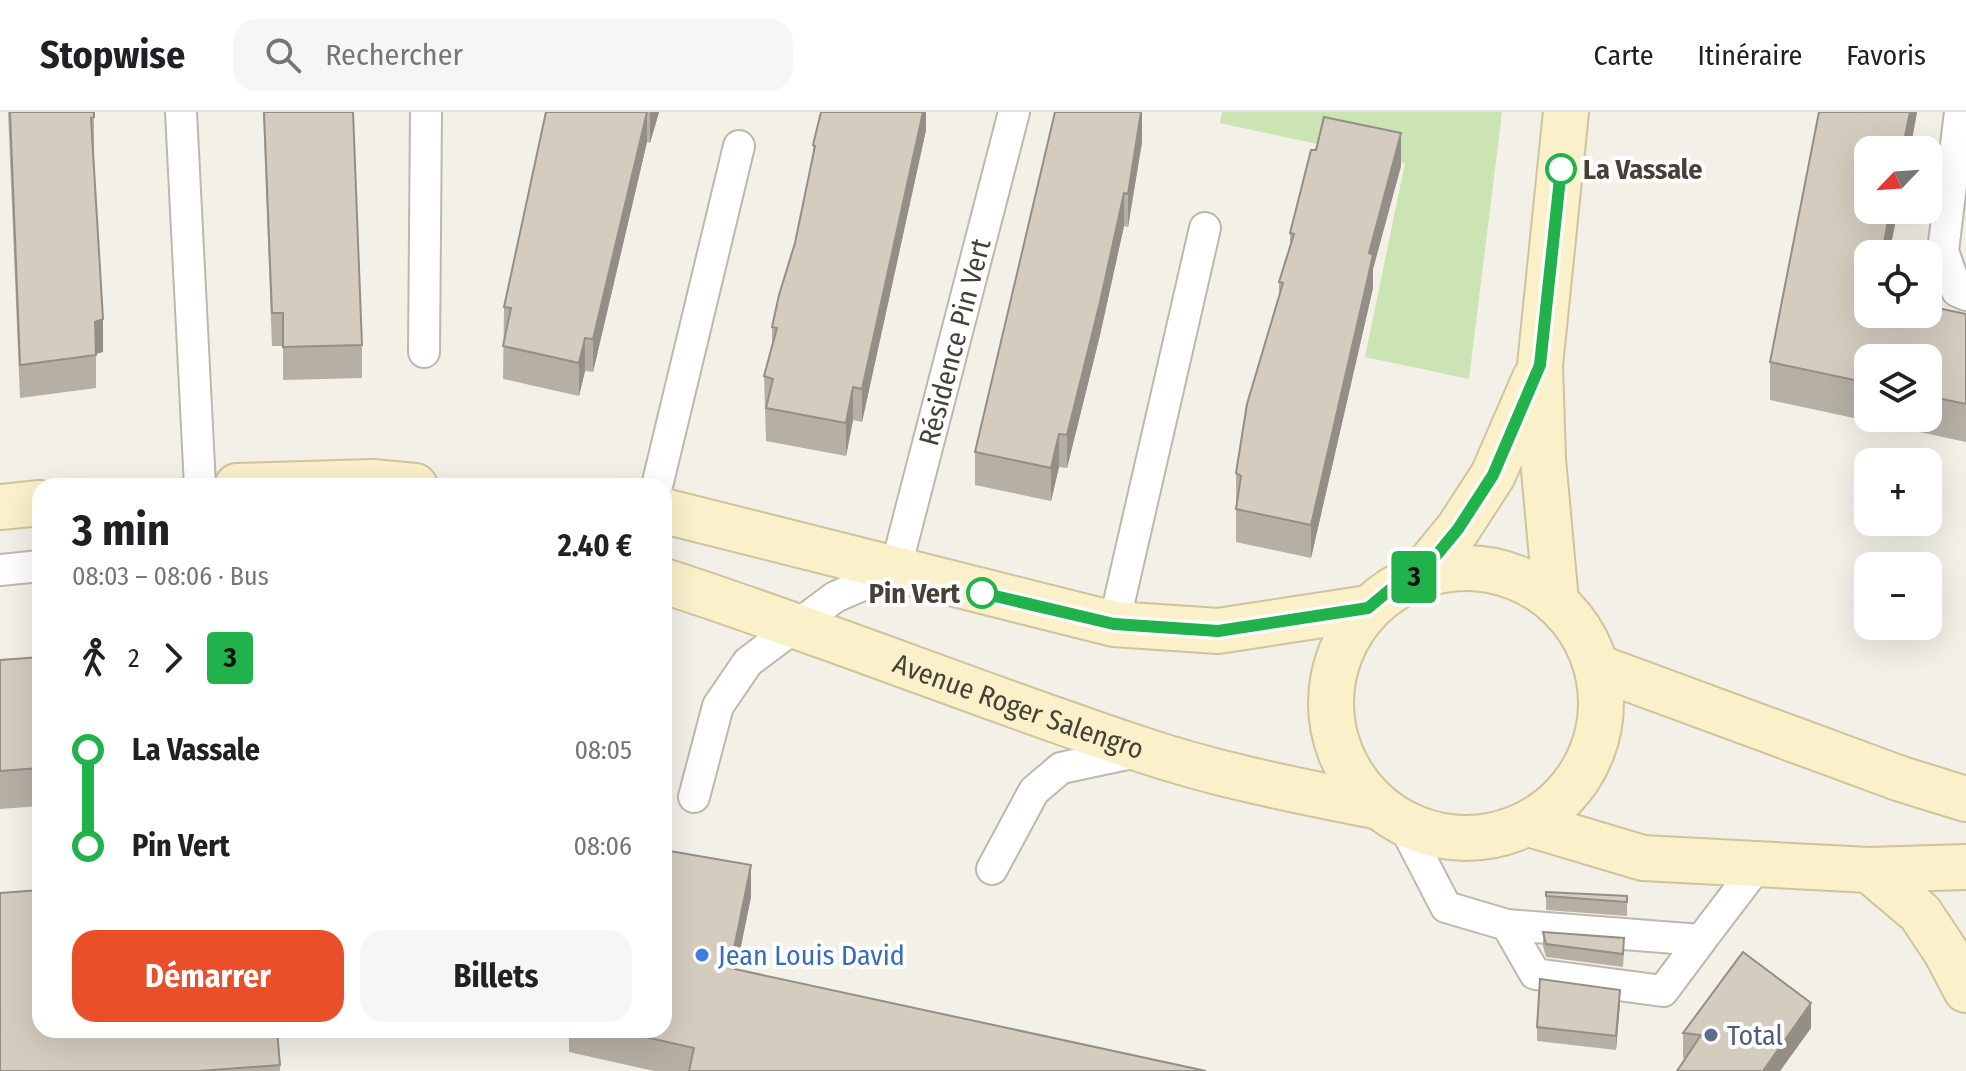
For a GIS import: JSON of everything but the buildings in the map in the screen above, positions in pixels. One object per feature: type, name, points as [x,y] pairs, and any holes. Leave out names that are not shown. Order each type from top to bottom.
[{"type":"main road","points":[[1556,602],[1543,459],[1540,365],[1566,112]]},
{"type":"main road","points":[[1421,574],[1458,529],[1493,475],[1540,365]]},
{"type":"main road","points":[[0,507],[32,504]]},
{"type":"main road","points":[[672,513],[1114,624],[1218,631],[1368,608]]},
{"type":"main road","points":[[1468,566],[1515,577],[1556,602],[1582,632],[1597,667],[1601,713],[1591,758],[1565,797],[1529,824],[1488,838],[1444,838],[1391,815],[1344,763],[1330,710],[1339,656],[1368,608],[1392,588],[1421,574],[1468,566]]},
{"type":"main road","name":"Avenue Roger Salengro","points":[[672,584],[1145,751],[1391,815]]},
{"type":"main road","points":[[1597,667],[1901,779],[1966,799]]},
{"type":"main road","points":[[1529,824],[1643,858],[1869,870],[1966,867]]},
{"type":"main road","points":[[1869,870],[1920,913],[1966,990]]},
{"type":"lane","points":[[181,112],[200,478]]},
{"type":"lane","points":[[424,352],[426,112]]},
{"type":"lane","name":"Résidence Pin Vert","points":[[895,571],[1014,112]]},
{"type":"lane","points":[[1960,112],[1943,251],[1957,291],[1966,295]]},
{"type":"lane","points":[[659,478],[739,146]]},
{"type":"lane","points":[[1114,624],[1205,228]]},
{"type":"lane","points":[[0,570],[32,567]]},
{"type":"lane","points":[[694,797],[718,706],[748,662],[835,597],[895,571]]},
{"type":"lane","points":[[992,869],[1034,791],[1061,768],[1145,751]]},
{"type":"lane","points":[[1391,815],[1446,907],[1507,925],[1701,940]]},
{"type":"lane","points":[[1507,925],[1535,974],[1663,991],[1759,864]]},
{"type":"green space","points":[[1222,112],[1502,112],[1469,379],[1365,357],[1405,163],[1220,123]]},
{"type":"bus line","name":"3","points":[[982,593],[1114,624],[1218,631],[1368,608],[1392,588],[1421,574],[1458,529],[1493,475],[1540,365],[1561,169]]},
{"type":"place","name":"La Vassale","points":[[1561,169]]},
{"type":"place","name":"Pin Vert","points":[[982,593]]},
{"type":"place","name":"Jean Louis David","points":[[702,955]]},
{"type":"place","name":"Total","points":[[1711,1035]]}]
